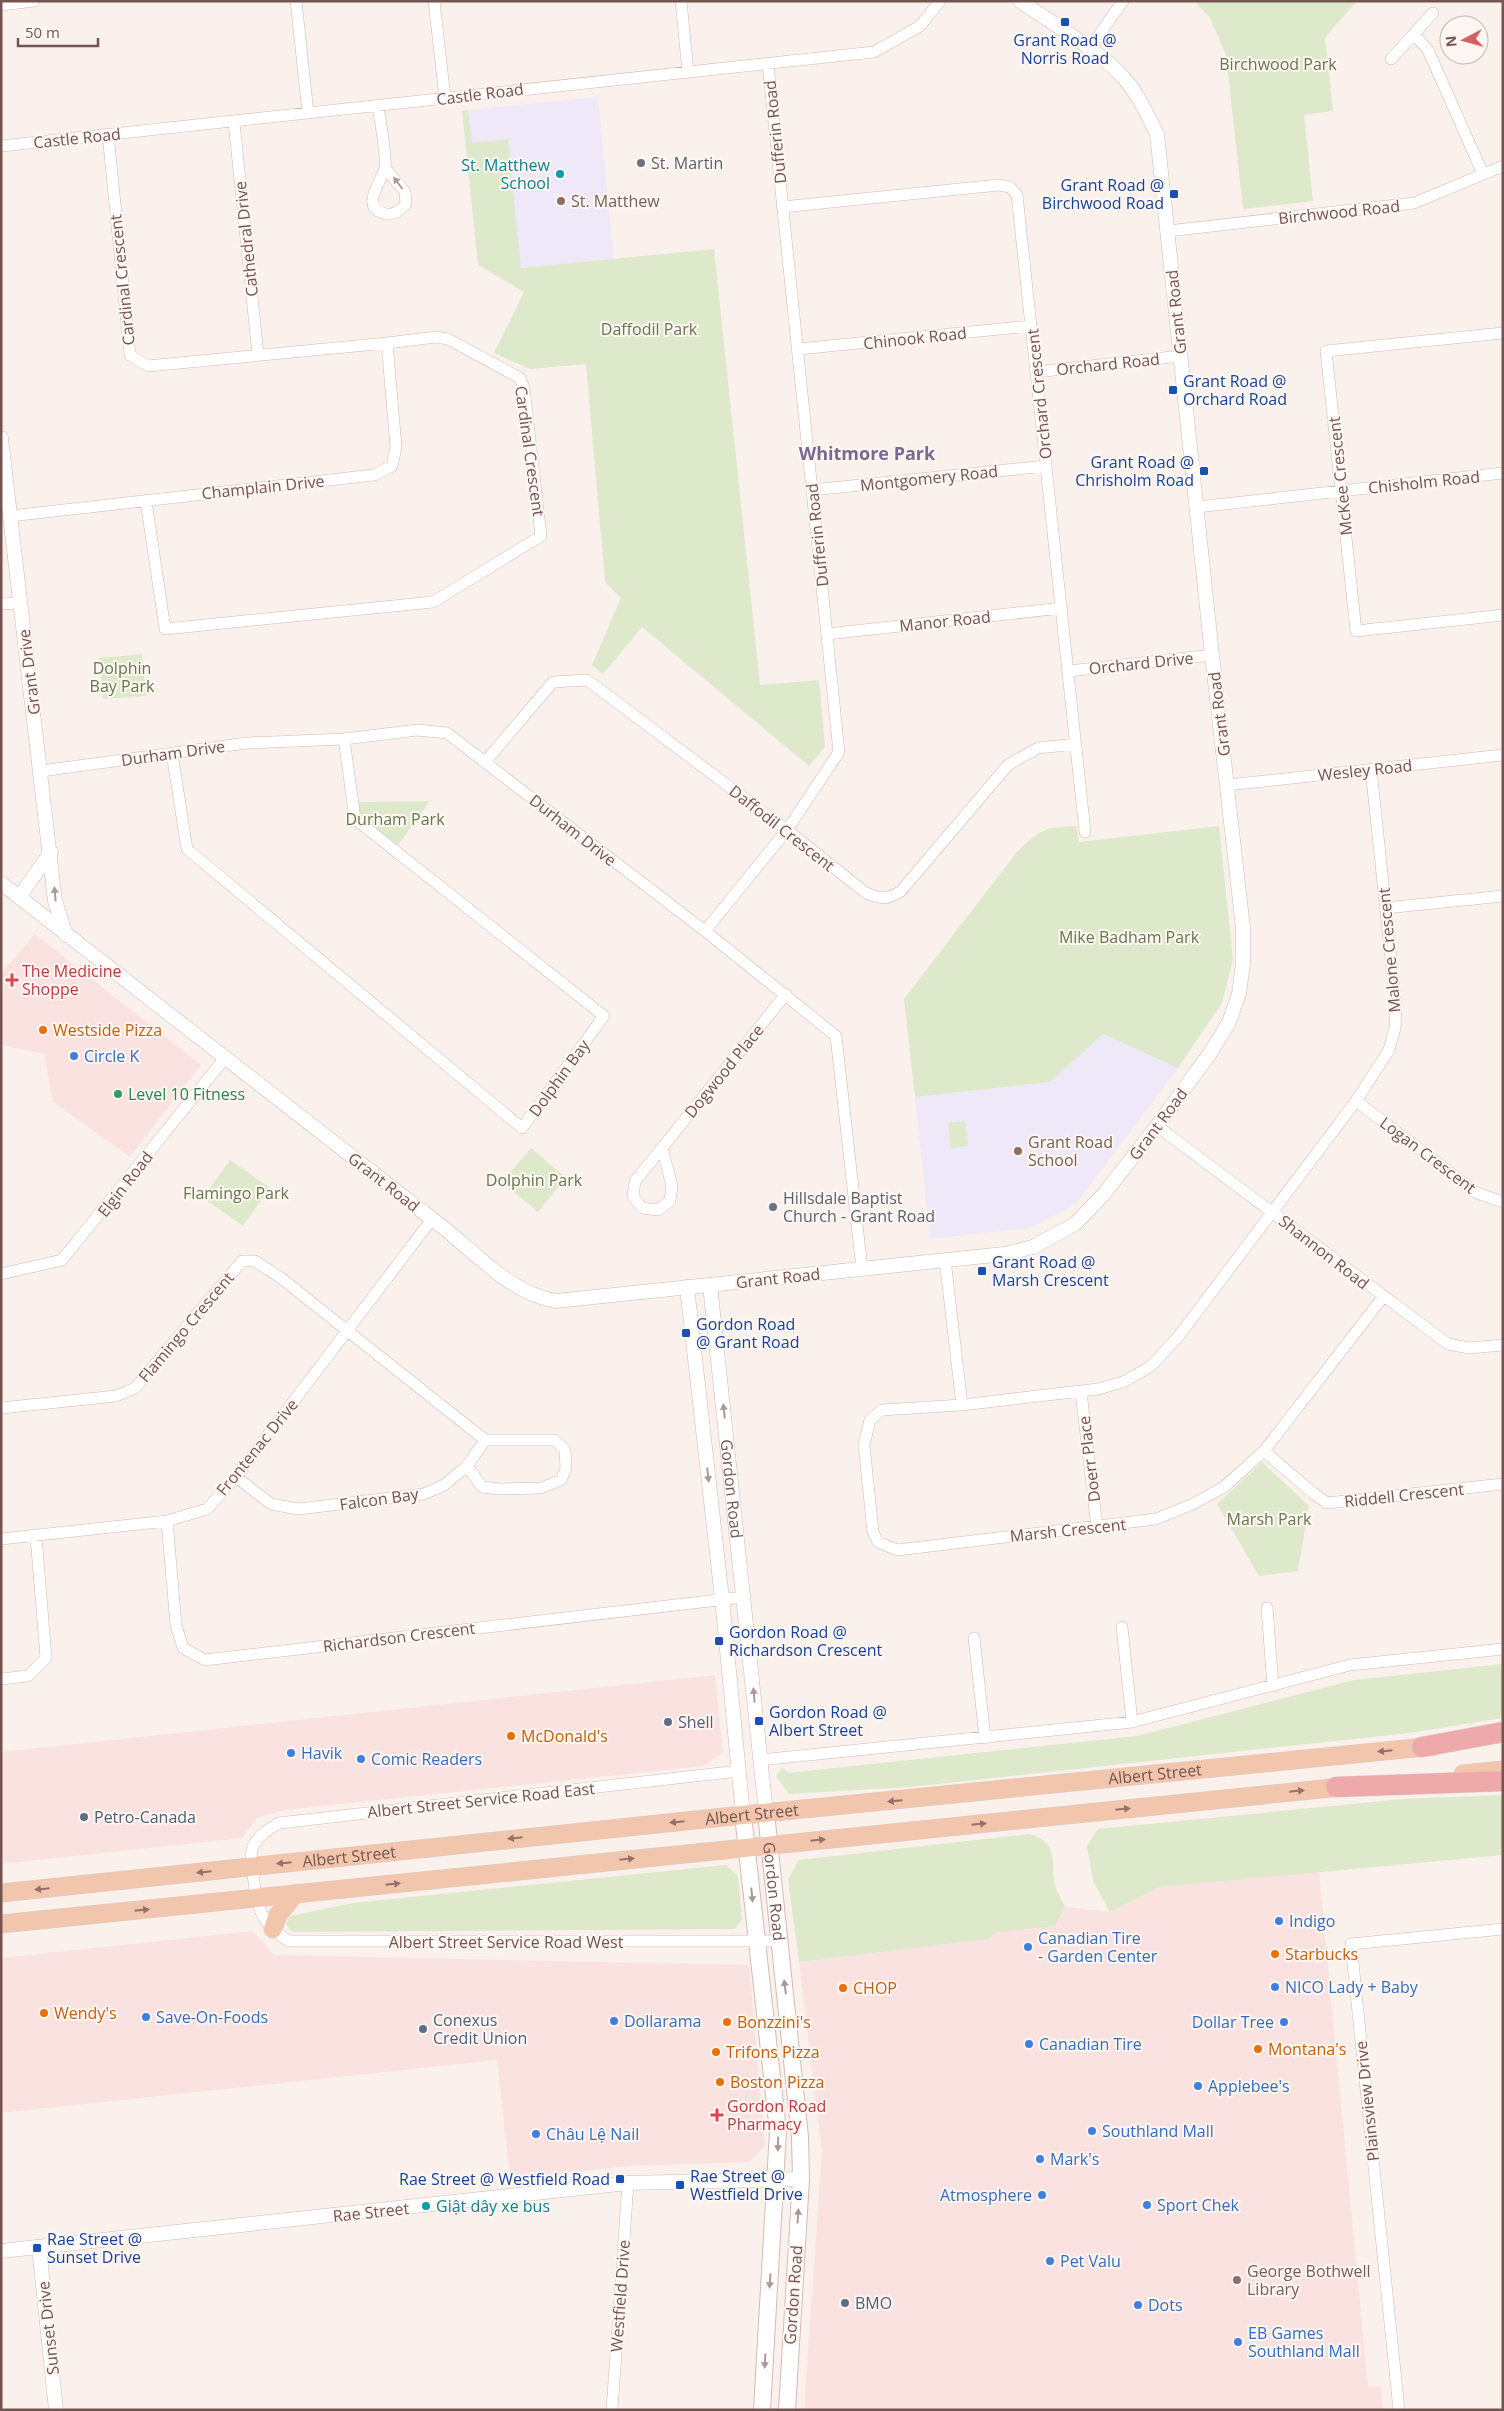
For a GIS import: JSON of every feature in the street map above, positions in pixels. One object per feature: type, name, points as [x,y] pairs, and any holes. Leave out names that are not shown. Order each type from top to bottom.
[{"type":"highway","points":[[1422,1747],[1503,1732]]},
{"type":"highway","points":[[1336,1787],[1503,1781]]},
{"type":"main road","name":"Albert Street","points":[[1,1893],[1503,1738]]},
{"type":"main road","name":"Albert Street","points":[[1,1924],[1503,1770]]},
{"type":"main road","name":"Gordon Road","points":[[766,1813],[795,2080],[800,2179],[786,2410]]},
{"type":"main road","name":"Gordon Road","points":[[743,1815],[778,2131],[777,2180],[762,2410]]},
{"type":"main road","points":[[273,1929],[278,1915],[295,1894]]},
{"type":"street","points":[[1,5],[34,1]]},
{"type":"street","points":[[296,1],[308,113]]},
{"type":"street","points":[[434,1],[445,98]]},
{"type":"street","points":[[681,1],[688,72]]},
{"type":"street","name":"Castle Road","points":[[1,146],[874,52],[920,26],[940,1]]},
{"type":"street","name":"Grant Road","points":[[1,883],[507,1279],[539,1298],[556,1301],[1004,1254],[1033,1247],[1075,1224],[1103,1195],[1157,1126],[1211,1052],[1229,1022],[1239,994],[1244,963],[1243,928],[1212,655],[1158,134],[1141,104],[1121,75],[1089,49],[1020,1]]},
{"type":"street","points":[[1089,49],[1123,1]]},
{"type":"street","points":[[1391,59],[1433,14]]},
{"type":"street","points":[[1414,34],[1428,50],[1483,174]]},
{"type":"street","name":"Dufferin Road","points":[[705,931],[787,830],[840,752],[768,64]]},
{"type":"street","points":[[378,106],[385,168]]},
{"type":"street","name":"Cathedral Drive","points":[[234,122],[258,355]]},
{"type":"street","name":"Cardinal Crescent","points":[[108,134],[130,355],[148,366],[387,344],[436,337],[448,339],[520,378],[524,388],[541,536],[433,602],[164,629],[146,501]]},
{"type":"street","name":"Birchwood Road","points":[[1168,231],[1414,203],[1503,166]]},
{"type":"street","name":"Orchard Crescent","points":[[782,207],[999,185],[1010,186],[1017,195],[1085,832]]},
{"type":"street","name":"Chinook Road","points":[[798,349],[1031,326]]},
{"type":"street","name":"McKee Crescent","points":[[1503,333],[1326,352],[1356,631],[1503,615]]},
{"type":"street","name":"Champlain Drive","points":[[10,516],[374,475],[392,466],[396,447],[387,344]]},
{"type":"street","name":"Orchard Road","points":[[1036,372],[1181,356]]},
{"type":"street","name":"Grant Drive","points":[[1,438],[51,852],[55,901],[66,935]]},
{"type":"street","name":"Montgomery Road","points":[[812,490],[1046,466]]},
{"type":"street","name":"Chisholm Road","points":[[1197,507],[1503,473]]},
{"type":"street","points":[[1,604],[20,602]]},
{"type":"street","name":"Manor Road","points":[[827,634],[1062,608]]},
{"type":"street","name":"Orchard Drive","points":[[1069,671],[1212,655]]},
{"type":"street","name":"Daffodil Crescent","points":[[485,762],[554,682],[588,680],[787,830],[866,893],[880,898],[891,898],[901,891],[1008,764],[1038,748],[1076,744]]},
{"type":"street","name":"Durham Drive","points":[[40,771],[247,743],[344,739],[417,730],[447,733],[786,994],[836,1036],[862,1268]]},
{"type":"street","name":"Dolphin Bay","points":[[172,753],[186,849],[522,1128],[604,1016],[355,819],[344,739]]},
{"type":"street","name":"Wesley Road","points":[[1228,785],[1503,755]]},
{"type":"street","name":"Malone Crescent","points":[[1272,1212],[1356,1102],[1389,1050],[1395,1028],[1396,1007],[1371,769]]},
{"type":"street","points":[[19,897],[51,852]]},
{"type":"street","points":[[1385,908],[1503,896]]},
{"type":"street","name":"Dogwood Place","points":[[662,1148],[672,1186],[670,1201],[658,1210],[642,1208],[633,1196],[635,1181],[786,994]]},
{"type":"street","name":"Elgin Road","points":[[1,1274],[62,1260],[225,1058]]},
{"type":"street","name":"Logan Crescent","points":[[1356,1102],[1477,1193],[1503,1202]]},
{"type":"street","name":"Shannon Road","points":[[1157,1126],[1448,1344],[1469,1348],[1503,1345]]},
{"type":"street","name":"Marsh Crescent","points":[[1272,1212],[1178,1337],[1150,1367],[1123,1382],[1081,1392],[962,1405],[882,1410],[870,1420],[864,1445],[873,1532],[878,1542],[897,1550],[1156,1520],[1193,1504],[1224,1487],[1264,1451],[1383,1297]]},
{"type":"street","name":"Frontenac Drive","points":[[1,1539],[168,1521],[207,1509],[236,1477],[432,1219]]},
{"type":"street","points":[[945,1260],[962,1405]]},
{"type":"street","name":"Flamingo Crescent","points":[[1,1408],[116,1396],[135,1388],[242,1261],[255,1261],[348,1331]]},
{"type":"street","name":"Gordon Road","points":[[710,1285],[766,1813]]},
{"type":"street","name":"Gordon Road","points":[[687,1288],[722,1599],[743,1815]]},
{"type":"street","points":[[348,1331],[485,1440],[555,1440],[565,1450],[566,1468],[561,1480],[541,1488],[500,1489],[482,1487],[467,1466]]},
{"type":"street","name":"Doerr Place","points":[[1081,1392],[1097,1527]]},
{"type":"street","points":[[704,1439],[727,1437]]},
{"type":"street","name":"Falcon Bay","points":[[236,1477],[271,1504],[298,1510],[424,1494],[444,1485],[467,1466],[485,1440]]},
{"type":"street","name":"Riddell Crescent","points":[[1264,1451],[1327,1503],[1503,1484]]},
{"type":"street","name":"Richardson Crescent","points":[[168,1521],[176,1625],[183,1648],[205,1660],[744,1597]]},
{"type":"street","points":[[1,1679],[28,1676],[46,1658],[36,1536]]},
{"type":"street","points":[[1267,1608],[1273,1686]]},
{"type":"street","points":[[1122,1627],[1132,1722]]},
{"type":"street","points":[[974,1638],[985,1738]]},
{"type":"street","points":[[760,1760],[1132,1722],[1350,1665],[1503,1649]]},
{"type":"street","name":"Albert Street Service Road East","points":[[256,1898],[252,1866],[253,1847],[264,1832],[279,1823],[739,1771]]},
{"type":"street","name":"Albert Street Service Road West","points":[[256,1898],[264,1919],[273,1929],[289,1941],[779,1941]]},
{"type":"street","name":"Plainsview Drive","points":[[1399,2410],[1350,1944],[1503,1929]]},
{"type":"street","name":"Rae Street","points":[[1,2251],[628,2183],[800,2179]]},
{"type":"street","name":"Westfield Drive","points":[[612,2410],[628,2183]]},
{"type":"street","name":"Sunset Drive","points":[[39,2247],[56,2410]]},
{"type":"shaded area","name":"St. Matthew","points":[[598,97],[614,259],[521,268],[508,139],[472,143],[468,110]]},
{"type":"shaded area","points":[[35,934],[201,1065],[130,1157],[53,1102],[44,1054],[1,1045],[1,974]]},
{"type":"shaded area","name":"Grant Road School","points":[[1103,1034],[1178,1068],[1075,1205],[1030,1228],[930,1239],[915,1097],[1050,1082]]},
{"type":"shaded area","points":[[715,1675],[723,1752],[704,1766],[284,1810],[257,1818],[242,1838],[1,1864],[1,1752]]},
{"type":"shaded area","name":"Southland Mall","points":[[1319,1871],[1368,2387],[1381,2386],[1383,2410],[804,2410],[822,2152],[799,1962],[989,1939],[994,1933],[1055,1926],[1065,1907],[1110,1912],[1160,1887]]},
{"type":"shaded area","points":[[253,1931],[274,1955],[749,1965],[765,2146],[750,2162],[629,2166],[510,2179],[497,2060],[1,2113],[1,1958]]},
{"type":"green space","name":"Birchwood Park","points":[[1194,1],[1357,1],[1325,37],[1333,111],[1304,115],[1313,201],[1243,209],[1226,55],[1210,18]]},
{"type":"green space","name":"Daffodil Park","points":[[468,110],[472,143],[508,139],[521,268],[714,249],[760,685],[819,680],[825,747],[809,766],[642,627],[603,674],[592,665],[621,598],[605,582],[586,364],[530,369],[494,353],[524,292],[478,265],[462,111]]},
{"type":"green space","name":"Dolphin Bay Park","points":[[142,654],[146,696],[103,699],[99,658]]},
{"type":"green space","name":"Durham Park","points":[[430,801],[398,845],[360,816],[358,802]]},
{"type":"green space","name":"Mike Badham Park","points":[[1076,826],[1079,842],[1219,826],[1233,960],[1222,1003],[1178,1068],[1103,1034],[1050,1082],[915,1097],[904,999],[1017,852],[1043,831],[1057,827]]},
{"type":"green space","points":[[965,1121],[968,1146],[951,1148],[948,1123]]},
{"type":"green space","name":"Dolphin Park","points":[[531,1148],[566,1178],[538,1212],[502,1182]]},
{"type":"green space","name":"Flamingo Park","points":[[230,1160],[270,1188],[243,1226],[203,1198]]},
{"type":"green space","name":"Marsh Park","points":[[1262,1462],[1309,1506],[1298,1571],[1259,1576],[1217,1504]]},
{"type":"green space","points":[[1503,1664],[1503,1718],[1409,1733],[910,1787],[789,1794],[776,1776],[782,1767],[788,1773],[1137,1736],[1354,1680]]},
{"type":"green space","points":[[1503,1795],[1503,1855],[1160,1887],[1110,1912],[1093,1881],[1087,1846],[1098,1829],[1403,1799]]},
{"type":"green space","points":[[1030,1834],[1046,1843],[1052,1854],[1055,1885],[1065,1907],[1055,1926],[994,1933],[989,1939],[799,1962],[788,1879],[799,1860]]},
{"type":"green space","points":[[726,1865],[738,1876],[742,1919],[735,1929],[292,1932],[286,1924],[290,1916],[353,1903]]},
{"type":"place","name":"Grant Road @ Norris Road","points":[[1065,22]]},
{"type":"place","name":"St. Martin","points":[[641,163]]},
{"type":"place","name":"St. Matthew School","points":[[560,174]]},
{"type":"place","name":"Grant Road @ Birchwood Road","points":[[1174,194]]},
{"type":"place","name":"St. Matthew","points":[[561,201]]},
{"type":"place","name":"Grant Road @ Orchard Road","points":[[1173,390]]},
{"type":"place","name":"Grant Road @ Chrisholm Road","points":[[1204,471]]},
{"type":"place","name":"The Medicine Shoppe","points":[[12,980]]},
{"type":"place","name":"Westside Pizza","points":[[43,1030]]},
{"type":"place","name":"Circle K","points":[[74,1056]]},
{"type":"place","name":"Level 10 Fitness","points":[[118,1094]]},
{"type":"place","name":"Grant Road School","points":[[1018,1151]]},
{"type":"place","name":"Hillsdale Baptist Church - Grant Road","points":[[773,1207]]},
{"type":"place","name":"Grant Road @ Marsh Crescent","points":[[982,1271]]},
{"type":"place","name":"Gordon Road @ Grant Road","points":[[686,1333]]},
{"type":"place","name":"Gordon Road @ Richardson Crescent","points":[[719,1641]]},
{"type":"place","name":"Gordon Road @ Albert Street","points":[[759,1721]]},
{"type":"place","name":"Shell","points":[[668,1722]]},
{"type":"place","name":"McDonald's","points":[[511,1736]]},
{"type":"place","name":"Havik","points":[[291,1753]]},
{"type":"place","name":"Comic Readers","points":[[361,1759]]},
{"type":"place","name":"Petro-Canada","points":[[84,1817]]},
{"type":"place","name":"Indigo","points":[[1279,1921]]},
{"type":"place","name":"Canadian Tire - Garden Center","points":[[1028,1947]]},
{"type":"place","name":"Starbucks","points":[[1275,1954]]},
{"type":"place","name":"NICO Lady + Baby","points":[[1275,1987]]},
{"type":"place","name":"CHOP","points":[[843,1988]]},
{"type":"place","name":"Wendy's","points":[[44,2013]]},
{"type":"place","name":"Save-On-Foods","points":[[146,2017]]},
{"type":"place","name":"Dollarama","points":[[614,2021]]},
{"type":"place","name":"Bonzzini's","points":[[727,2022]]},
{"type":"place","name":"Dollar Tree","points":[[1284,2022]]},
{"type":"place","name":"Conexus Credit Union","points":[[423,2029]]},
{"type":"place","name":"Canadian Tire","points":[[1029,2044]]},
{"type":"place","name":"Montana's","points":[[1258,2049]]},
{"type":"place","name":"Trifons Pizza","points":[[716,2052]]},
{"type":"place","name":"Boston Pizza","points":[[720,2082]]},
{"type":"place","name":"Applebee's","points":[[1198,2086]]},
{"type":"place","name":"Gordon Road Pharmacy","points":[[717,2115]]},
{"type":"place","name":"Southland Mall","points":[[1092,2131]]},
{"type":"place","name":"Châu Lệ Nail","points":[[536,2134]]},
{"type":"place","name":"Mark's","points":[[1040,2159]]},
{"type":"place","name":"Rae Street @ Westfield Road","points":[[620,2179]]},
{"type":"place","name":"Rae Street @ Westfield Drive","points":[[680,2185]]},
{"type":"place","name":"Atmosphere","points":[[1042,2195]]},
{"type":"place","name":"Sport Chek","points":[[1147,2205]]},
{"type":"place","name":"Giật dây xe bus","points":[[426,2206]]},
{"type":"place","name":"Rae Street @ Sunset Drive","points":[[37,2248]]},
{"type":"place","name":"Pet Valu","points":[[1050,2261]]},
{"type":"place","name":"George Bothwell Library","points":[[1237,2280]]},
{"type":"place","name":"BMO","points":[[845,2303]]},
{"type":"place","name":"Dots","points":[[1138,2305]]},
{"type":"place","name":"EB Games Southland Mall","points":[[1238,2342]]},
{"type":"district","name":"Whitmore Park","points":[[867,454]]}]
